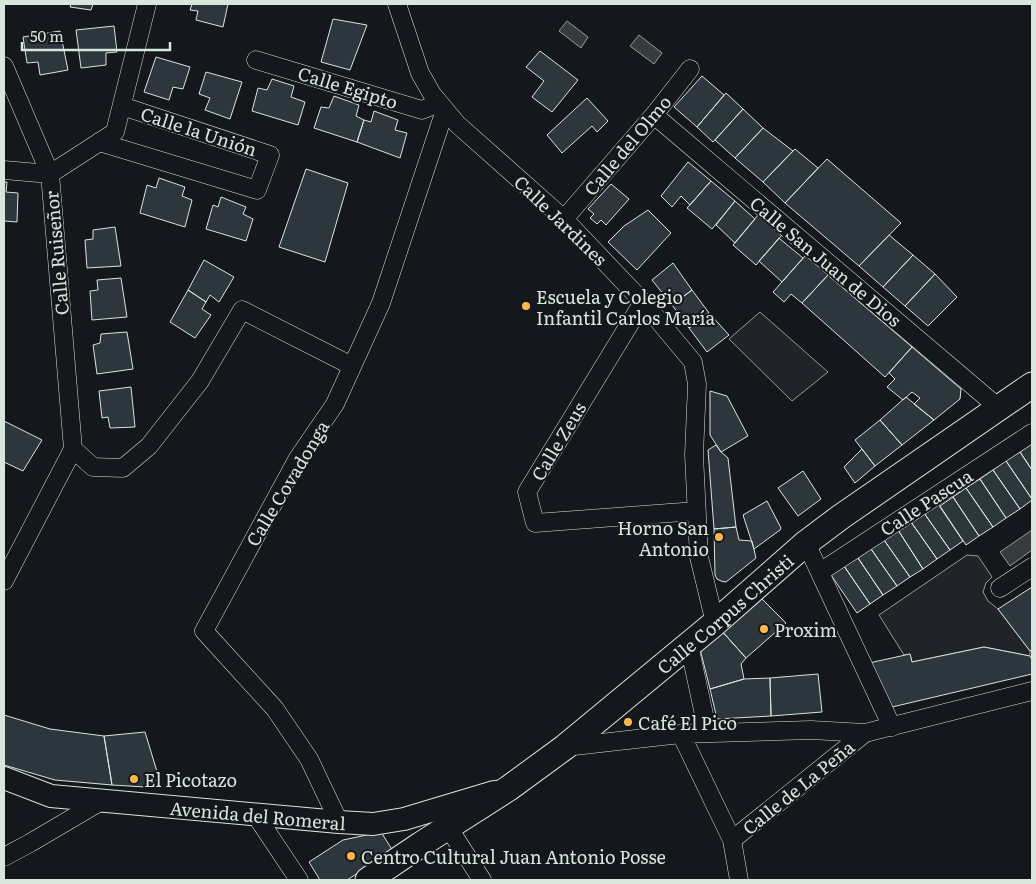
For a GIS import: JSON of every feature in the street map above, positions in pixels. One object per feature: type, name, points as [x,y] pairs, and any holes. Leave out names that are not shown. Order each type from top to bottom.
[{"type":"main road","name":"Calle Corpus Christi","points":[[368,880],[509,788],[566,748],[806,544],[842,516],[1032,385]]},
{"type":"street","points":[[122,106],[147,4]]},
{"type":"street","name":"Calle Jardines","points":[[397,4],[420,73],[442,107],[457,124],[564,219],[643,302],[693,362],[698,384],[694,455],[699,557],[715,623]]},
{"type":"street","name":"Calle Egipto","points":[[256,60],[422,110],[442,107]]},
{"type":"street","name":"Calle Ruiseñor","points":[[4,66],[50,174],[73,449]]},
{"type":"street","name":"Calle del Olmo","points":[[564,219],[654,115],[690,69]]},
{"type":"street","name":"Calle la Unión","points":[[50,174],[99,142],[116,132],[122,106],[270,155],[257,190],[99,142]]},
{"type":"street","name":"Calle Covadonga","points":[[339,822],[310,758],[275,709],[204,630],[298,458],[335,404],[381,303],[442,107]]},
{"type":"street","name":"Calle San Juan de Dios","points":[[654,115],[999,408]]},
{"type":"street","points":[[4,170],[50,174]]},
{"type":"street","name":"Calle Zeus","points":[[643,302],[527,492],[535,523],[696,511]]},
{"type":"street","points":[[4,581],[73,449],[93,467],[123,468],[150,446],[200,381],[242,310],[352,366]]},
{"type":"street","name":"Calle Pascua","points":[[820,572],[1032,433]]},
{"type":"street","points":[[806,544],[892,727]]},
{"type":"street","points":[[1000,588],[1032,567]]},
{"type":"street","points":[[689,645],[708,734]]},
{"type":"street","points":[[566,748],[681,734],[811,730],[865,733],[1032,691]]},
{"type":"street","name":"Calle de La Peña","points":[[732,840],[865,733]]},
{"type":"street","points":[[681,734],[732,840],[739,880]]},
{"type":"street","name":"Avenida del Romeral","points":[[4,778],[51,796],[373,824],[404,819],[509,788]]},
{"type":"street","points":[[4,857],[103,800]]},
{"type":"street","points":[[255,814],[299,880]]},
{"type":"street","points":[[404,819],[420,845]]},
{"type":"street","points":[[448,827],[482,880]]},
{"type":"shaded area","points":[[567,21],[588,37],[581,48],[559,31]]},
{"type":"shaded area","points":[[639,35],[662,53],[654,64],[630,46]]},
{"type":"shaded area","points":[[760,312],[828,372],[792,401],[729,339]]},
{"type":"shaded area","points":[[1032,530],[1032,550],[1010,566],[1000,552]]},
{"type":"shaded area","points":[[967,555],[978,556],[992,577],[986,583],[983,592],[988,601],[998,609],[1030,651],[1030,656],[984,647],[912,662],[910,654],[904,655],[879,615]]},
{"type":"building","points":[[71,4],[93,4],[91,10],[70,7]]},
{"type":"building","points":[[192,4],[228,4],[223,27],[196,20],[198,11],[190,10]]},
{"type":"building","points":[[333,19],[367,25],[350,70],[321,62]]},
{"type":"building","points":[[114,26],[117,52],[106,53],[106,65],[81,68],[76,30]]},
{"type":"building","points":[[60,31],[68,70],[40,75],[38,62],[27,63],[23,37]]},
{"type":"building","points":[[540,51],[578,80],[552,112],[532,97],[544,81],[526,67]]},
{"type":"building","points":[[156,57],[190,67],[183,89],[173,87],[169,100],[144,92]]},
{"type":"building","points":[[206,72],[242,82],[230,119],[205,110],[210,98],[199,94]]},
{"type":"building","points":[[702,76],[724,95],[697,127],[674,107]]},
{"type":"building","points":[[272,79],[294,86],[291,97],[305,102],[298,125],[252,111],[258,88],[267,90]]},
{"type":"building","points":[[726,93],[743,109],[713,142],[697,127]]},
{"type":"building","points":[[334,96],[359,105],[356,116],[364,120],[357,142],[314,128],[321,107],[329,108]]},
{"type":"building","points":[[587,98],[608,121],[597,132],[592,126],[562,153],[547,135]]},
{"type":"building","points":[[743,109],[763,128],[735,158],[715,140]]},
{"type":"building","points":[[374,111],[398,120],[395,130],[407,133],[400,158],[357,142],[364,120],[371,122]]},
{"type":"building","points":[[763,128],[793,151],[763,182],[735,158]]},
{"type":"building","points":[[795,149],[818,168],[785,203],[763,182]]},
{"type":"building","points":[[827,159],[901,223],[859,266],[785,203]]},
{"type":"building","points":[[688,162],[711,181],[690,205],[681,196],[672,207],[661,196]]},
{"type":"building","points":[[306,169],[348,183],[325,262],[279,247]]},
{"type":"building","points":[[159,178],[185,187],[182,196],[192,200],[185,227],[140,213],[147,185],[156,188]]},
{"type":"building","points":[[711,181],[735,201],[712,229],[687,208]]},
{"type":"building","points":[[4,182],[7,182],[6,192],[18,193],[17,222],[4,221]]},
{"type":"building","points":[[611,184],[629,199],[606,225],[601,220],[597,224],[590,218],[594,214],[588,209]]},
{"type":"building","points":[[221,197],[246,207],[243,214],[253,219],[246,241],[206,229],[213,205],[218,207]]},
{"type":"building","points":[[735,201],[755,219],[735,243],[716,225]]},
{"type":"building","points":[[648,210],[671,233],[637,270],[608,242],[624,226]]},
{"type":"building","points":[[758,215],[782,235],[756,265],[733,245]]},
{"type":"building","points":[[115,227],[121,266],[87,268],[85,240],[93,239],[93,230]]},
{"type":"building","points":[[889,235],[913,255],[883,287],[859,266]]},
{"type":"building","points":[[779,238],[803,258],[782,282],[759,261]]},
{"type":"building","points":[[806,255],[828,275],[802,303],[791,294],[784,302],[773,292]]},
{"type":"building","points":[[913,255],[935,274],[905,306],[883,287]]},
{"type":"building","points":[[204,260],[234,277],[219,302],[210,295],[206,302],[188,290]]},
{"type":"building","points":[[673,263],[692,290],[672,305],[652,280]]},
{"type":"building","points":[[935,274],[957,297],[928,326],[905,306]]},
{"type":"building","points":[[828,275],[912,347],[885,377],[802,303]]},
{"type":"building","points":[[121,278],[127,317],[92,320],[90,291],[98,290],[97,280]]},
{"type":"building","points":[[188,290],[206,302],[202,309],[211,315],[195,338],[170,322]]},
{"type":"building","points":[[692,290],[709,313],[689,328],[672,305]]},
{"type":"building","points":[[709,313],[729,335],[707,352],[689,328]]},
{"type":"building","points":[[127,332],[133,369],[97,374],[93,345],[100,343],[101,334]]},
{"type":"building","points":[[912,347],[961,389],[960,399],[934,420],[914,404],[920,398],[912,392],[903,400],[887,387],[895,379],[889,373]]},
{"type":"building","points":[[131,387],[135,427],[110,428],[108,417],[102,418],[99,391]]},
{"type":"building","points":[[710,391],[727,396],[748,436],[721,452],[710,435]]},
{"type":"building","points":[[906,397],[934,420],[902,445],[880,420]]},
{"type":"building","points":[[880,420],[902,445],[875,466],[855,440]]},
{"type":"building","points":[[4,421],[42,440],[23,471],[4,462]]},
{"type":"building","points":[[1032,444],[1032,470],[1020,452]]},
{"type":"building","points":[[716,445],[728,458],[736,527],[714,529],[708,450]]},
{"type":"building","points":[[862,449],[875,466],[855,483],[844,467]]},
{"type":"building","points":[[1020,452],[1032,470],[1032,499],[1006,461]]},
{"type":"building","points":[[1006,461],[1032,499],[1020,509],[993,470]]},
{"type":"building","points":[[993,470],[1020,509],[1006,518],[980,479]]},
{"type":"building","points":[[803,471],[821,499],[798,516],[778,488]]},
{"type":"building","points":[[980,479],[1006,518],[993,527],[966,488]]},
{"type":"building","points":[[966,488],[993,527],[979,536],[953,497]]},
{"type":"building","points":[[953,497],[979,536],[966,545],[940,506]]},
{"type":"building","points":[[767,501],[781,528],[754,549],[743,515]]},
{"type":"building","points":[[938,504],[963,541],[950,550],[924,513]]},
{"type":"building","points":[[924,513],[950,550],[937,559],[911,522]]},
{"type":"building","points":[[911,522],[937,559],[923,569],[898,530]]},
{"type":"building","points":[[736,527],[739,540],[752,541],[756,558],[726,582],[721,581],[715,575],[714,529]]},
{"type":"building","points":[[898,530],[923,569],[910,577],[884,540]]},
{"type":"building","points":[[884,540],[910,577],[897,586],[871,549]]},
{"type":"building","points":[[871,549],[897,586],[883,595],[858,558]]},
{"type":"building","points":[[858,558],[883,595],[870,604],[844,566]]},
{"type":"building","points":[[844,566],[870,604],[857,613],[831,575]]},
{"type":"building","points":[[1032,587],[1032,649],[1030,651],[998,609]]},
{"type":"building","points":[[759,596],[786,623],[746,658],[720,629]]},
{"type":"building","points":[[720,629],[746,658],[741,664],[744,679],[710,689],[700,649]]},
{"type":"building","points":[[984,647],[1030,656],[1032,660],[1032,674],[892,707],[869,663],[910,654],[912,662]]},
{"type":"building","points":[[818,674],[822,712],[771,716],[770,678]]},
{"type":"building","points":[[770,678],[771,716],[717,719],[710,689],[744,679]]},
{"type":"building","points":[[4,715],[50,729],[104,736],[112,785],[55,780],[4,765]]},
{"type":"building","points":[[145,732],[162,788],[112,785],[104,736]]},
{"type":"building","name":"Centro Cultural Juan Antonio Posse","points":[[381,832],[393,851],[347,880],[320,880],[309,862],[343,840]]},
{"type":"place","name":"Escuela y Colegio Infantil Carlos María","points":[[526,306]]},
{"type":"place","name":"Horno San Antonio","points":[[719,537]]},
{"type":"place","name":"Proxim","points":[[764,629]]},
{"type":"place","name":"Café El Pico","points":[[628,722]]},
{"type":"place","name":"El Picotazo","points":[[134,779]]},
{"type":"place","name":"Centro Cultural Juan Antonio Posse","points":[[351,856]]}]
